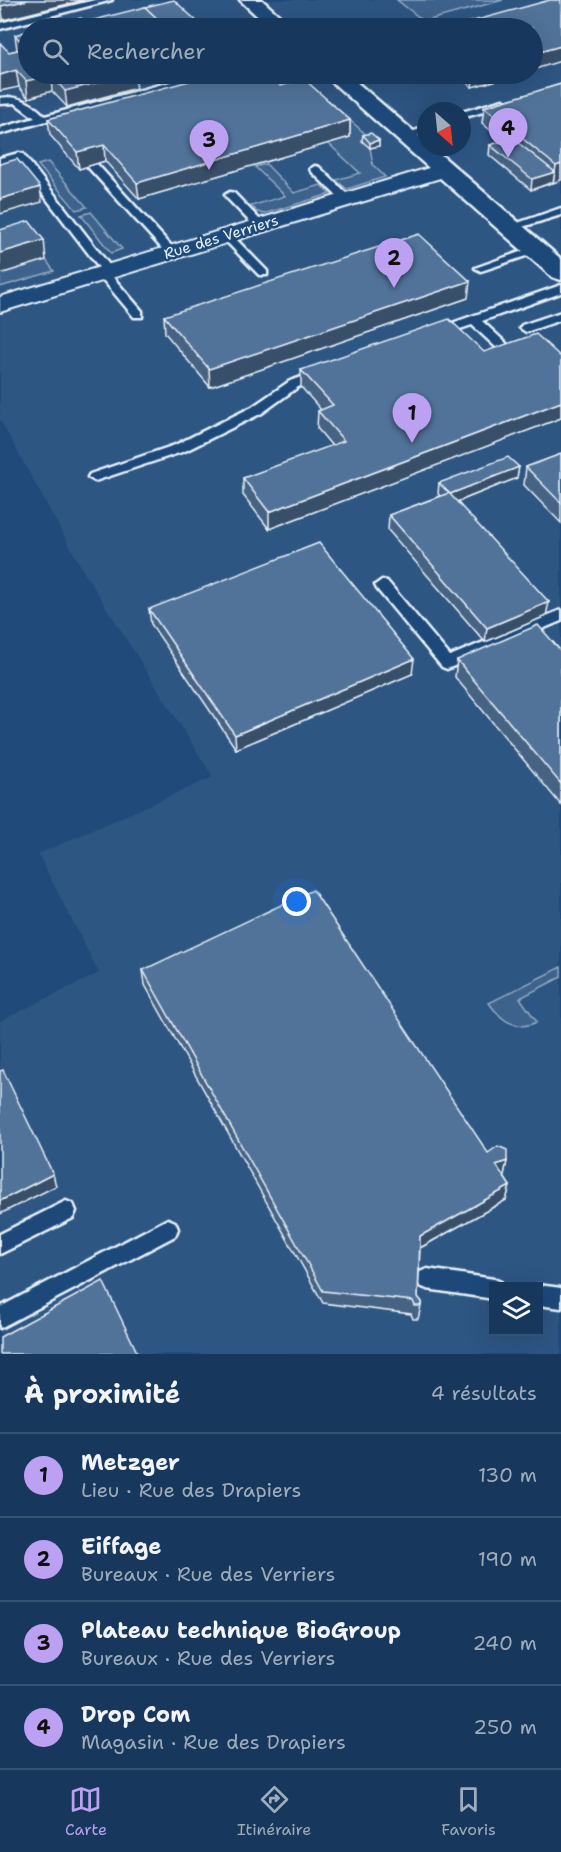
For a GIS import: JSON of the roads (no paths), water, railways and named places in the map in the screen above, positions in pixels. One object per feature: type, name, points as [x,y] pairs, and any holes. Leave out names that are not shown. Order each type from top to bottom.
[{"type":"street","points":[[250,0],[271,18]]},
{"type":"street","points":[[348,84],[415,133],[442,170],[561,272]]},
{"type":"street","name":"Rue des Verriers","points":[[0,305],[442,170]]},
{"type":"lane","points":[[33,18],[107,0]]},
{"type":"lane","points":[[0,26],[18,22]]},
{"type":"lane","points":[[0,130],[172,84]]},
{"type":"lane","points":[[282,84],[292,94]]},
{"type":"lane","points":[[0,101],[10,98],[30,106],[42,119]]},
{"type":"lane","points":[[471,112],[512,100]]},
{"type":"lane","points":[[0,161],[18,156],[53,198],[64,217],[138,314]]},
{"type":"lane","points":[[92,165],[171,252]]},
{"type":"lane","points":[[315,169],[346,200]]},
{"type":"lane","points":[[230,195],[259,225]]},
{"type":"lane","points":[[509,228],[561,211]]},
{"type":"lane","points":[[226,236],[263,273]]},
{"type":"lane","points":[[481,268],[534,250]]},
{"type":"lane","points":[[431,335],[561,289]]},
{"type":"lane","points":[[526,328],[561,316]]},
{"type":"lane","points":[[474,320],[502,346]]},
{"type":"lane","points":[[95,477],[180,448],[257,410],[294,384],[326,372]]},
{"type":"lane","points":[[382,585],[447,663],[561,615]]},
{"type":"lane","points":[[0,1244],[66,1211]]},
{"type":"lane","points":[[0,1318],[168,1229]]},
{"type":"lane","points":[[427,1279],[489,1288]]},
{"type":"lane","points":[[543,1296],[561,1298]]},
{"type":"place","name":"Drop Com","points":[[508,158]]},
{"type":"place","name":"Plateau technique BioGroup","points":[[209,170]]},
{"type":"place","name":"Eiffage","points":[[394,288]]},
{"type":"place","name":"Metzger","points":[[412,443]]}]
